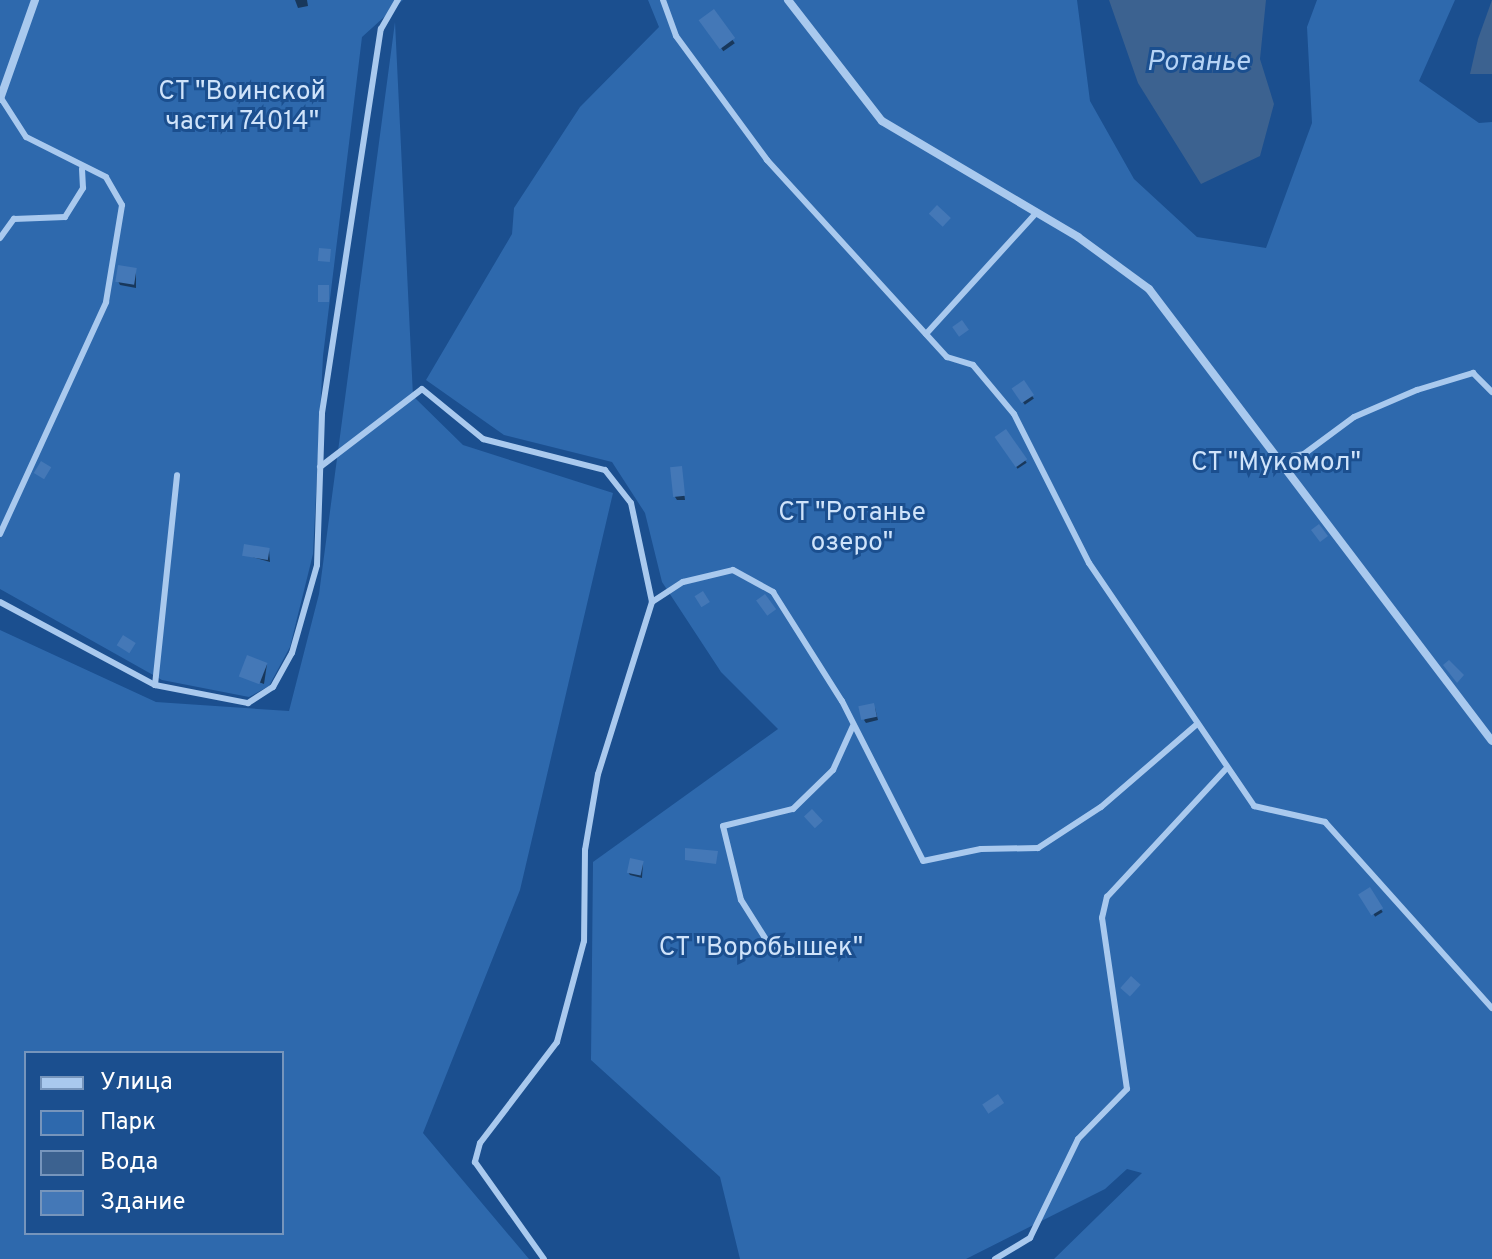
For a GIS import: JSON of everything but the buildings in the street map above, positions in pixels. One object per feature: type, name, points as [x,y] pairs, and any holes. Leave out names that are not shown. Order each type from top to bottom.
[{"type":"street","points":[[0,98],[35,0]]},
{"type":"street","points":[[788,0],[882,121],[1037,212],[1149,289],[1492,741]]},
{"type":"lane","points":[[0,602],[155,685],[248,703],[273,687],[292,653],[317,565],[322,413],[381,29],[398,0]]},
{"type":"lane","points":[[663,0],[676,36],[767,160],[947,357],[973,365],[1014,414],[1089,563],[1254,806],[1325,822],[1492,1008]]},
{"type":"lane","points":[[0,98],[26,137],[82,169],[106,177],[122,205],[106,302],[0,534]]},
{"type":"lane","points":[[0,238],[14,219],[65,217],[83,188],[82,169]]},
{"type":"lane","points":[[926,334],[1037,212]]},
{"type":"lane","points":[[1277,458],[1304,454],[1354,417],[1417,390],[1473,373],[1492,392]]},
{"type":"lane","points":[[320,467],[422,389],[483,439],[605,470],[631,503],[652,602],[598,774],[585,850],[584,941],[557,1042],[480,1143],[475,1162],[544,1259]]},
{"type":"lane","points":[[155,685],[177,475]]},
{"type":"lane","points":[[652,602],[683,582],[733,570],[773,592],[853,726],[923,861],[981,849],[1038,848],[1101,807],[1197,724]]},
{"type":"lane","points":[[786,955],[772,949],[741,900],[723,826],[793,809],[833,770],[853,726]]},
{"type":"lane","points":[[995,1259],[1030,1238],[1078,1139],[1127,1089],[1102,918],[1107,897],[1227,768]]},
{"type":"green space","name":"СТ \"Воинской части 74014\"","points":[[0,0],[403,0],[362,37],[323,356],[313,554],[290,647],[269,686],[249,697],[162,680],[0,589]]},
{"type":"green space","points":[[648,0],[1077,0],[1090,101],[1134,179],[1197,237],[1266,248],[1312,123],[1307,27],[1317,0],[1455,0],[1419,81],[1479,123],[1492,122],[1492,1259],[1054,1259],[1142,1173],[1127,1169],[1105,1189],[966,1259],[740,1259],[720,1177],[591,1060],[593,862],[778,729],[721,672],[662,582],[645,513],[612,462],[504,435],[426,380],[512,234],[514,208],[580,107],[659,27]]},
{"type":"green space","points":[[395,22],[413,396],[463,445],[613,493],[520,890],[423,1133],[529,1259],[0,1259],[0,630],[156,702],[289,711],[319,594]]},
{"type":"water","name":"Ротанье","points":[[1109,0],[1266,0],[1260,59],[1274,104],[1260,156],[1201,184],[1138,83]]},
{"type":"water","points":[[1492,0],[1492,74],[1470,74],[1478,39]]},
{"type":"park label","name":"СТ \"Мукомол\"","points":[[1276,464]]},
{"type":"park label","name":"СТ \"Ротанье озеро\"","points":[[852,529]]},
{"type":"park label","name":"СТ \"Воробышек\"","points":[[761,949]]}]
